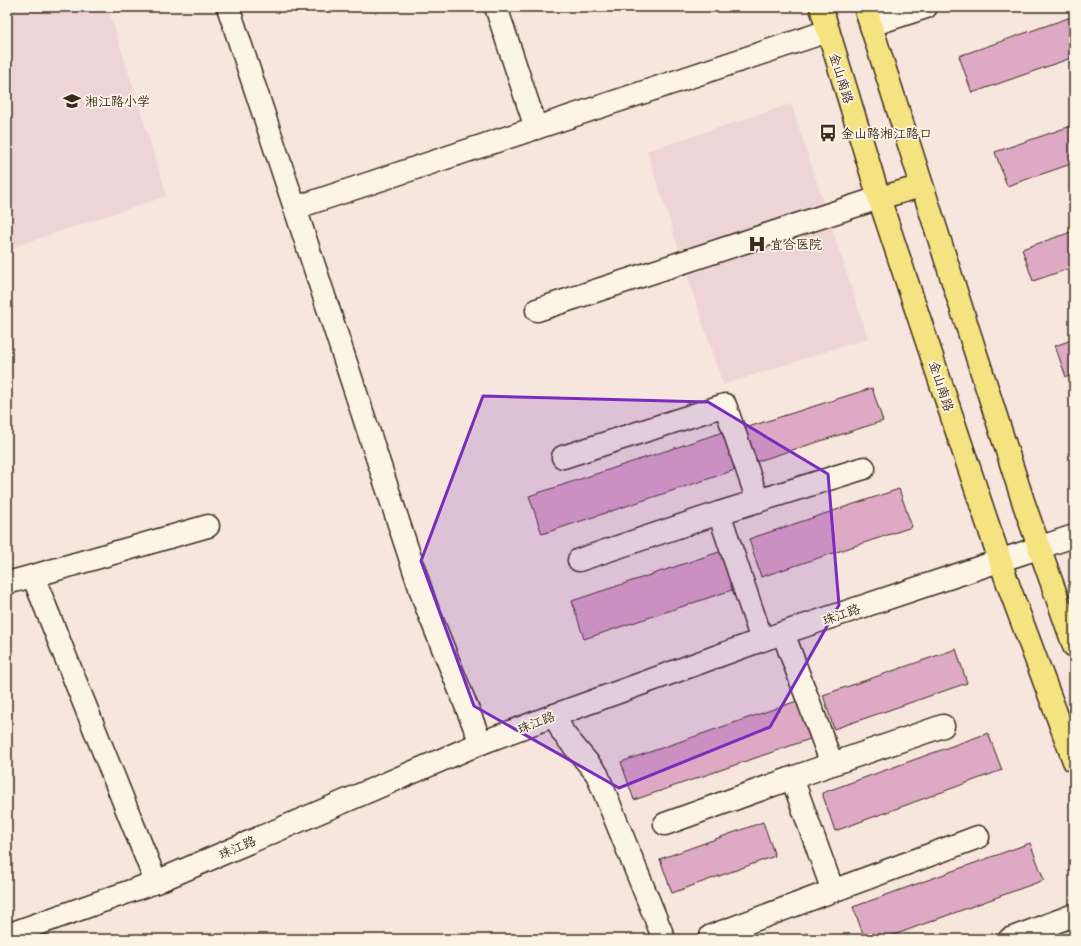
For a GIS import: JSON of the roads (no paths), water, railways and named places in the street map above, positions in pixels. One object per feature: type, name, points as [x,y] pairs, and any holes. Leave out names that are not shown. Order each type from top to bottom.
[{"type":"main road","name":"金山南路","points":[[821,7],[879,198],[985,516],[1074,761]]},
{"type":"main road","points":[[868,16],[1039,548],[1074,646]]},
{"type":"main road","points":[[879,198],[922,186]]},
{"type":"street","points":[[228,7],[425,603],[481,743]]},
{"type":"street","points":[[496,7],[536,128]]},
{"type":"street","points":[[868,16],[926,7]]},
{"type":"street","points":[[295,208],[828,31]]},
{"type":"street","points":[[537,310],[879,198]]},
{"type":"street","points":[[563,457],[725,405],[758,501]]},
{"type":"street","points":[[579,560],[719,513],[864,468]]},
{"type":"street","points":[[719,513],[762,640]]},
{"type":"street","points":[[7,583],[208,526]]},
{"type":"street","name":"珠江路","points":[[7,935],[156,882],[481,743],[555,715],[762,640],[1074,536]]},
{"type":"street","points":[[33,576],[156,882]]},
{"type":"street","points":[[783,633],[832,764]]},
{"type":"street","points":[[555,715],[563,733],[597,774],[664,939]]},
{"type":"street","points":[[665,824],[943,726]]},
{"type":"street","points":[[792,778],[833,891]]},
{"type":"street","points":[[711,936],[978,837]]},
{"type":"street","points":[[1010,939],[1074,915]]},
{"type":"place","name":"湘江路小学","points":[[72,101]]},
{"type":"place","name":"金山路湘江路口","points":[[828,133]]},
{"type":"place","name":"宜合医院","points":[[757,244]]}]
